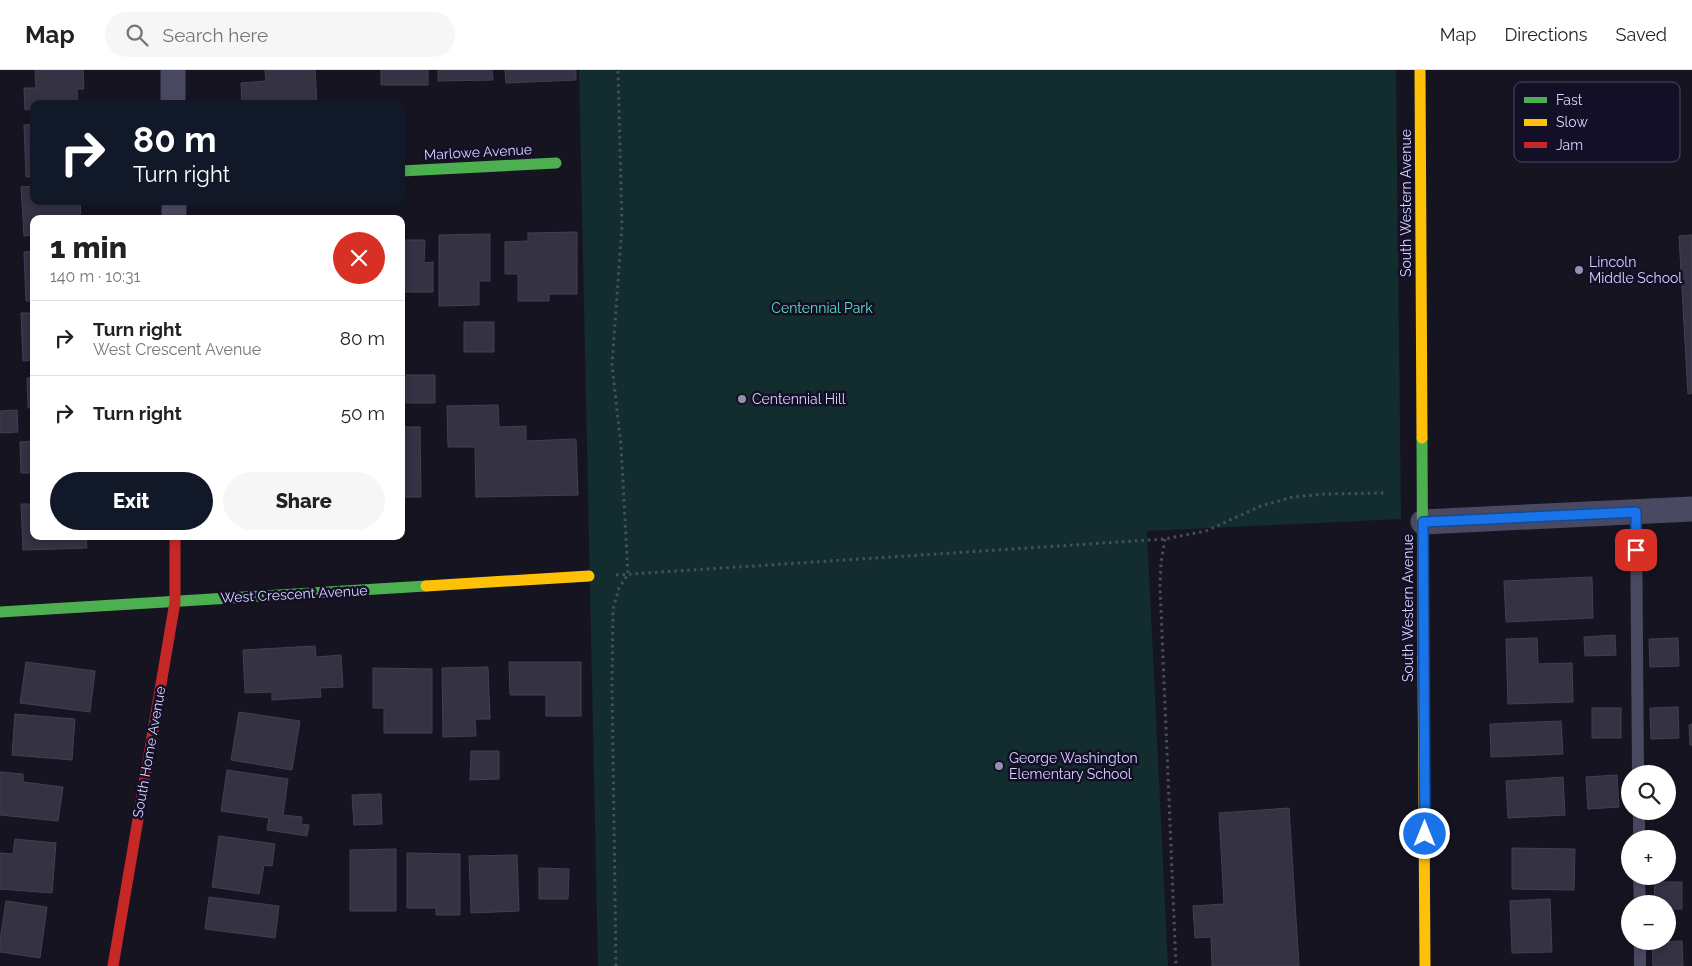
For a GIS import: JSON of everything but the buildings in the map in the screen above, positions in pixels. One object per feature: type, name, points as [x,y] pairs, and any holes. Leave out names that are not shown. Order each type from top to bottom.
[{"type":"street","points":[[173,70],[173,100]]},
{"type":"street","name":"South Western Avenue","points":[[1420,70],[1426,966]]},
{"type":"street","name":"Marlowe Avenue","points":[[405,171],[556,163]]},
{"type":"street","points":[[1423,522],[1692,509]]},
{"type":"street","name":"South Home Avenue","points":[[113,966],[175,602],[175,540]]},
{"type":"street","name":"West Crescent Avenue","points":[[0,612],[589,576]]},
{"type":"lane","points":[[1636,512],[1638,765]]},
{"type":"lane","points":[[1640,950],[1640,966]]},
{"type":"path","points":[[616,966],[612,683],[613,609],[619,588],[628,574],[621,446],[612,365],[622,226],[618,70]]},
{"type":"path","points":[[589,576],[1165,539],[1206,532],[1261,506],[1293,497],[1325,494],[1384,493]]},
{"type":"path","points":[[1165,539],[1160,563],[1160,586],[1176,966]]},
{"type":"green space","name":"Centennial Park","points":[[579,70],[1396,70],[1401,519],[1147,531],[1168,966],[598,966]]},
{"type":"traffic: fast","points":[[405,171],[556,163]]},
{"type":"traffic: fast","points":[[1422,438],[1423,657]]},
{"type":"traffic: fast","points":[[0,612],[426,586]]},
{"type":"traffic: slow","points":[[1420,70],[1422,438]]},
{"type":"traffic: slow","points":[[426,586],[589,576]]},
{"type":"traffic: slow","points":[[1423,657],[1425,966]]},
{"type":"traffic: jam","points":[[113,966],[175,602],[175,540]]},
{"type":"place","name":"Lincoln Middle School","points":[[1579,270]]},
{"type":"place","name":"Centennial Hill","points":[[742,399]]},
{"type":"place","name":"George Washington Elementary School","points":[[999,766]]},
{"type":"route","points":[[1425,834],[1423,522],[1636,512],[1636,550]]}]
